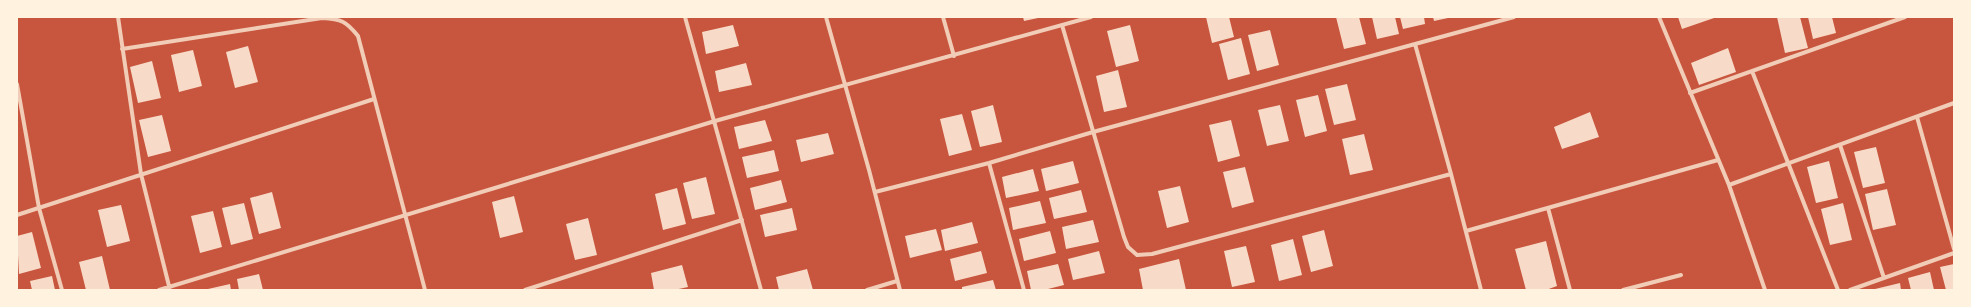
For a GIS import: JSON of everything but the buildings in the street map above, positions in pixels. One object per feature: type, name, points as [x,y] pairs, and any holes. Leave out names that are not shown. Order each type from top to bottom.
[{"type":"street","points":[[118,17],[141,174],[170,288]]},
{"type":"street","points":[[685,17],[761,290]]},
{"type":"street","points":[[826,17],[846,84],[900,290]]},
{"type":"street","points":[[943,17],[954,56]]},
{"type":"street","points":[[160,290],[715,121],[1091,17]]},
{"type":"street","points":[[875,192],[989,163],[1093,132],[1514,17]]},
{"type":"street","points":[[1659,17],[1729,185],[1765,290]]},
{"type":"street","points":[[1690,93],[1905,17]]},
{"type":"street","points":[[122,49],[322,18],[336,18],[347,23],[358,36],[425,290]]},
{"type":"street","points":[[1062,25],[1124,237],[1128,247],[1137,255],[1152,254],[1450,174]]},
{"type":"street","points":[[1415,44],[1481,290]]},
{"type":"street","points":[[1752,71],[1838,290]]},
{"type":"street","points":[[17,84],[39,208],[62,290]]},
{"type":"street","points":[[17,214],[374,99]]},
{"type":"street","points":[[1729,185],[1954,104]]},
{"type":"street","points":[[1917,117],[1954,249]]},
{"type":"street","points":[[1840,145],[1884,278]]},
{"type":"street","points":[[1466,231],[1718,160]]},
{"type":"street","points":[[989,163],[1024,290]]},
{"type":"street","points":[[1548,208],[1570,290]]},
{"type":"street","points":[[525,290],[742,220]]},
{"type":"street","points":[[1850,290],[1954,253]]},
{"type":"street","points":[[1623,290],[1681,275]]},
{"type":"street","points":[[867,290],[897,281]]}]
